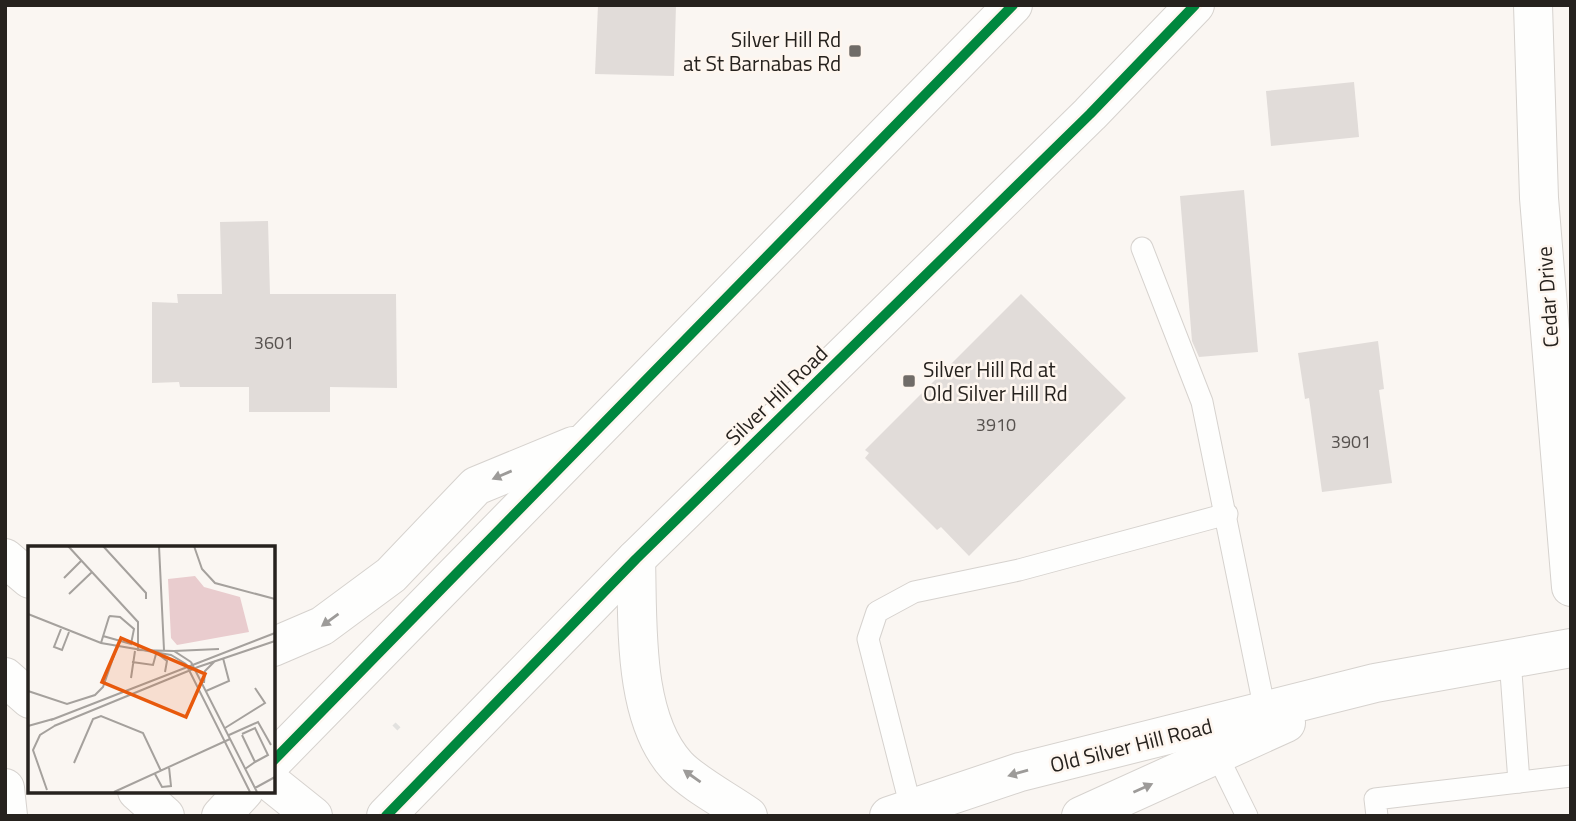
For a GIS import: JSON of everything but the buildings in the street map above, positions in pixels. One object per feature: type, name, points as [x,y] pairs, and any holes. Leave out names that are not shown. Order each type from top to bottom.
[{"type":"main road","points":[[275,759],[1013,5]]},
{"type":"main road","name":"Silver Hill Road","points":[[386,816],[636,559],[1070,134],[1195,5]]},
{"type":"main road","name":"Cedar Drive","points":[[1533,5],[1539,198],[1571,587]]},
{"type":"main road","points":[[275,647],[322,626],[391,575],[475,486],[588,440]]},
{"type":"main road","points":[[5,558],[28,577]]},
{"type":"main road","points":[[636,559],[639,673],[654,727],[677,766],[748,816]]},
{"type":"main road","name":"Old Silver Hill Road","points":[[900,812],[1020,772],[1376,683],[1571,649]]},
{"type":"main road","points":[[5,677],[28,697]]},
{"type":"main road","name":"Old Silver Hill Road","points":[[1081,816],[1376,683]]},
{"type":"main road","points":[[275,786],[313,816]]},
{"type":"main road","points":[[5,788],[8,816]]},
{"type":"main road","points":[[138,793],[165,816]]},
{"type":"main road","points":[[221,816],[242,793]]},
{"type":"lane","points":[[1142,248],[1202,401],[1227,513],[1265,711]]},
{"type":"lane","points":[[900,812],[868,639],[877,612],[914,592],[1019,570],[1227,513]]},
{"type":"lane","points":[[1510,659],[1519,782]]},
{"type":"lane","points":[[1217,755],[1247,816]]},
{"type":"lane","points":[[1377,816],[1375,799],[1571,776]]},
{"type":"cycle path","points":[[275,759],[1013,5]]},
{"type":"cycle path","points":[[386,816],[636,559],[1090,114],[1195,5]]},
{"type":"place","name":"Silver Hill Rd at St Barnabas Rd","points":[[855,51]]},
{"type":"place","name":"Silver Hill Rd at Old Silver Hill Rd","points":[[909,381]]}]
